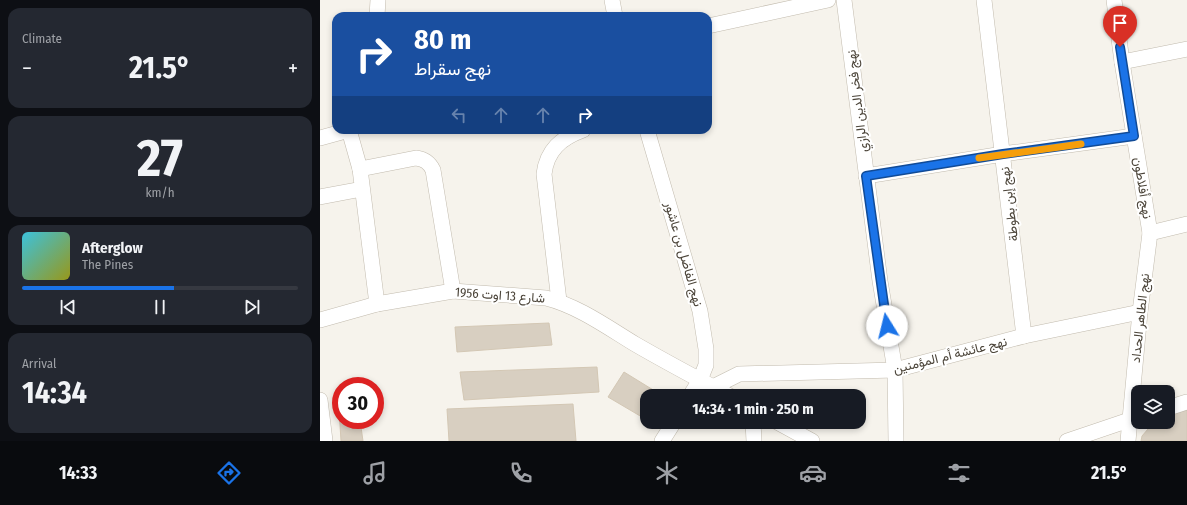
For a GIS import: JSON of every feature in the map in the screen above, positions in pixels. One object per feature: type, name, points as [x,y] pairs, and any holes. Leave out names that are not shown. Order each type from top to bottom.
[{"type":"street","points":[[377,12],[378,0]]},
{"type":"street","points":[[612,0],[614,12]]},
{"type":"street","points":[[712,25],[828,0]]},
{"type":"street","name":"نهج فخر الدين الرازي","points":[[844,0],[880,281],[895,370],[896,441]]},
{"type":"street","name":"نهج إبن بطوطة","points":[[984,0],[1024,336]]},
{"type":"street","name":"نهج أفلاطون","points":[[1114,0],[1122,62],[1150,233]]},
{"type":"street","points":[[1122,62],[1187,49]]},
{"type":"street","points":[[320,138],[334,134]]},
{"type":"street","points":[[350,134],[360,169],[377,304]]},
{"type":"street","points":[[559,301],[544,174],[545,163],[558,144],[572,134]]},
{"type":"street","name":"نهج الفاضل بن عاشور","points":[[648,134],[700,311],[706,349],[706,384],[699,389]]},
{"type":"street","points":[[866,176],[1003,154],[1134,136]]},
{"type":"street","points":[[360,169],[416,158],[428,162],[433,170],[453,291]]},
{"type":"street","points":[[320,197],[362,190]]},
{"type":"street","points":[[1150,233],[1187,224]]},
{"type":"street","name":"نهج الطاهر الحداد","points":[[1136,385],[1140,312],[1150,233]]},
{"type":"street","name":"شارع 13 اوت 1956","points":[[320,320],[377,304],[453,291],[546,298],[559,301],[573,308],[716,389]]},
{"type":"street","name":"نهج عائشة أم المؤمنين","points":[[706,384],[739,374],[895,370],[1024,336],[1140,312]]},
{"type":"street","points":[[320,400],[325,441]]},
{"type":"street","points":[[1175,406],[1187,402]]},
{"type":"street","points":[[1066,441],[1131,419]]},
{"type":"street","points":[[662,441],[670,429]]},
{"type":"street","points":[[753,429],[754,441]]},
{"type":"street","points":[[789,429],[807,440]]},
{"type":"street","name":"نهج الطاهر الحداد","points":[[1128,441],[1131,429]]},
{"type":"building","points":[[549,323],[552,345],[457,352],[455,327]]},
{"type":"building","points":[[597,367],[599,392],[464,400],[460,372]]},
{"type":"building","points":[[624,372],[652,389],[640,389],[640,416],[608,397]]},
{"type":"building","points":[[573,404],[576,441],[449,441],[447,409]]},
{"type":"building","points":[[1187,409],[1187,441],[1141,441],[1142,436],[1148,429],[1175,429],[1175,413]]},
{"type":"building","points":[[340,429],[361,429],[363,441],[341,441]]},
{"type":"slow traffic","points":[[979,158],[1081,144]]},
{"type":"route","points":[[887,326],[866,176],[1003,154],[1134,136],[1120,47]]}]
